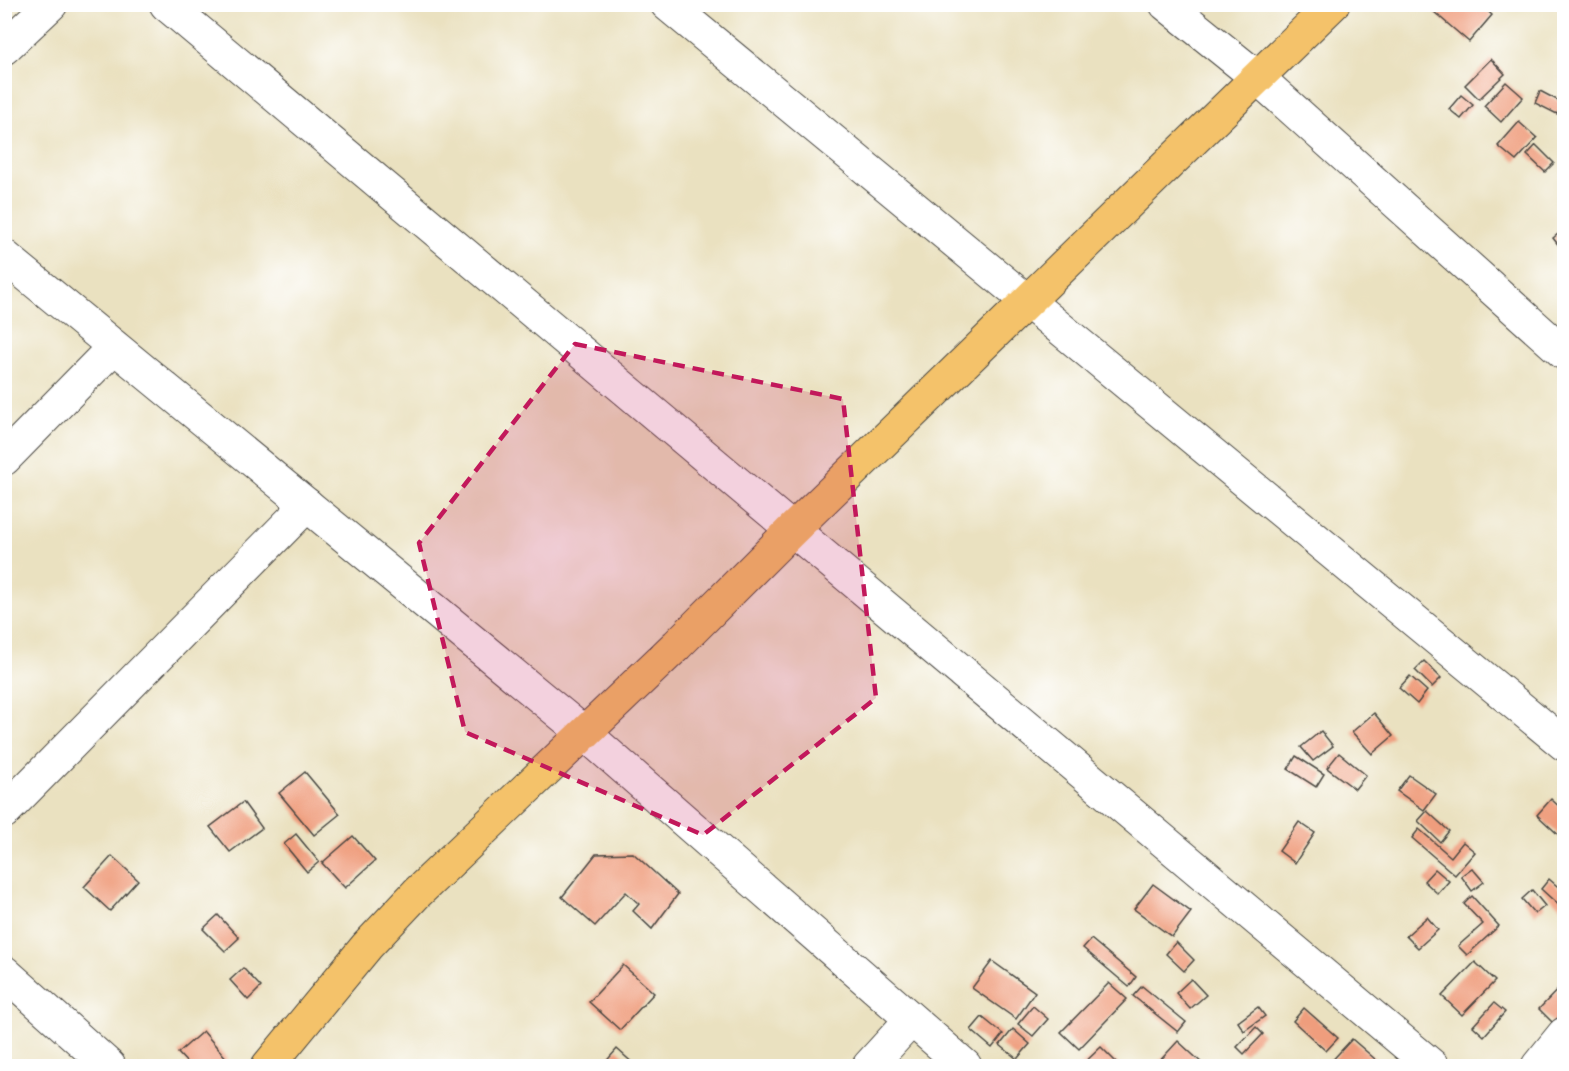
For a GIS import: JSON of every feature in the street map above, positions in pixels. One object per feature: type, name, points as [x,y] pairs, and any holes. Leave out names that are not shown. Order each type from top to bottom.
[{"type":"main road","points":[[268,1066],[367,946],[417,893],[583,732],[677,645],[791,531],[1333,4]]},
{"type":"street","points":[[4,48],[51,4]]},
{"type":"street","points":[[166,4],[791,531],[1432,1066]]},
{"type":"street","points":[[667,4],[1564,744]]},
{"type":"street","points":[[1166,4],[1258,78],[1564,353]]},
{"type":"street","points":[[4,255],[583,732],[965,1066]]},
{"type":"street","points":[[4,459],[114,346]]},
{"type":"street","points":[[4,812],[307,505]]},
{"type":"street","points":[[4,972],[109,1066]]},
{"type":"street","points":[[869,1066],[910,1020]]},
{"type":"street","points":[[1538,1066],[1564,1034]]},
{"type":"highlighted area","points":[[575,344],[843,399],[876,698],[703,835],[465,732],[419,543]]},
{"type":"building","points":[[1429,4],[1480,4],[1492,15],[1469,42],[1427,6]]},
{"type":"building","points":[[1491,59],[1505,74],[1479,99],[1465,85]]},
{"type":"building","points":[[1506,82],[1523,97],[1501,122],[1484,106]]},
{"type":"building","points":[[1540,91],[1563,103],[1557,114],[1535,103]]},
{"type":"building","points":[[1461,95],[1473,105],[1461,119],[1449,109]]},
{"type":"building","points":[[1519,122],[1537,138],[1516,161],[1498,146]]},
{"type":"building","points":[[1536,145],[1554,163],[1545,172],[1527,155]]},
{"type":"building","points":[[1563,230],[1564,232],[1564,252],[1553,238]]},
{"type":"building","points":[[1424,661],[1441,678],[1432,687],[1415,670]]},
{"type":"building","points":[[1410,676],[1427,691],[1417,704],[1399,688]]},
{"type":"building","points":[[1374,713],[1393,736],[1372,754],[1352,732]]},
{"type":"building","points":[[1321,731],[1333,746],[1313,761],[1301,747]]},
{"type":"building","points":[[1339,753],[1366,775],[1355,789],[1327,768]]},
{"type":"building","points":[[1296,756],[1324,774],[1316,787],[1288,769]]},
{"type":"building","points":[[305,772],[340,814],[314,835],[279,793]]},
{"type":"building","points":[[1409,775],[1436,794],[1424,810],[1397,791]]},
{"type":"building","points":[[1551,799],[1564,811],[1564,840],[1537,815]]},
{"type":"building","points":[[243,802],[262,828],[230,852],[210,827]]},
{"type":"building","points":[[1427,811],[1449,831],[1440,842],[1418,821]]},
{"type":"building","points":[[1299,822],[1315,833],[1295,863],[1279,851]]},
{"type":"building","points":[[1419,829],[1451,857],[1463,842],[1475,852],[1455,875],[1412,838]]},
{"type":"building","points":[[296,834],[319,862],[307,872],[284,844]]},
{"type":"building","points":[[353,836],[375,861],[345,888],[322,863]]},
{"type":"building","points":[[633,853],[678,894],[652,929],[633,911],[639,904],[626,892],[595,926],[562,897],[596,854]]},
{"type":"building","points":[[112,856],[138,880],[110,911],[84,887]]},
{"type":"building","points":[[1472,868],[1484,882],[1472,891],[1461,876]]},
{"type":"building","points":[[1435,869],[1449,881],[1438,894],[1424,881]]},
{"type":"building","points":[[1549,879],[1564,892],[1564,910],[1541,889]]},
{"type":"building","points":[[1153,884],[1191,912],[1172,937],[1134,909]]},
{"type":"building","points":[[1532,890],[1545,906],[1535,914],[1522,899]]},
{"type":"building","points":[[1472,896],[1499,926],[1467,955],[1458,946],[1483,924],[1464,904]]},
{"type":"building","points":[[218,915],[239,938],[225,951],[203,929]]},
{"type":"building","points":[[1427,917],[1438,930],[1418,948],[1406,936]]},
{"type":"building","points":[[1091,939],[1136,977],[1129,987],[1083,948]]},
{"type":"building","points":[[1176,942],[1194,960],[1184,971],[1166,954]]},
{"type":"building","points":[[992,961],[1035,992],[1016,1019],[972,988]]},
{"type":"building","points":[[1475,962],[1495,981],[1462,1015],[1442,996]]},
{"type":"building","points":[[623,965],[654,993],[620,1030],[589,1002]]},
{"type":"building","points":[[243,968],[261,987],[248,1000],[230,980]]},
{"type":"building","points":[[1191,979],[1206,995],[1190,1009],[1176,993]]},
{"type":"building","points":[[1109,983],[1127,999],[1079,1049],[1061,1032]]},
{"type":"building","points":[[1564,983],[1564,1011],[1553,1023],[1539,1009]]},
{"type":"building","points":[[1142,986],[1186,1022],[1178,1032],[1133,996]]},
{"type":"building","points":[[1494,1003],[1505,1012],[1484,1036],[1473,1026]]},
{"type":"building","points":[[1033,1006],[1048,1019],[1033,1036],[1018,1024]]},
{"type":"building","points":[[1258,1007],[1265,1016],[1244,1031],[1238,1022]]},
{"type":"building","points":[[1304,1008],[1338,1038],[1326,1051],[1293,1021]]},
{"type":"building","points":[[982,1017],[1003,1034],[992,1048],[971,1030]]},
{"type":"building","points":[[1256,1027],[1263,1034],[1244,1054],[1237,1047]]},
{"type":"building","points":[[1013,1029],[1030,1044],[1017,1059],[1000,1045]]},
{"type":"building","points":[[203,1031],[227,1059],[219,1066],[190,1066],[178,1053]]},
{"type":"building","points":[[1352,1039],[1383,1066],[1327,1066]]},
{"type":"building","points":[[1178,1041],[1205,1066],[1155,1066]]},
{"type":"building","points":[[1101,1047],[1120,1066],[1081,1066]]},
{"type":"building","points":[[617,1049],[636,1066],[602,1066]]}]
